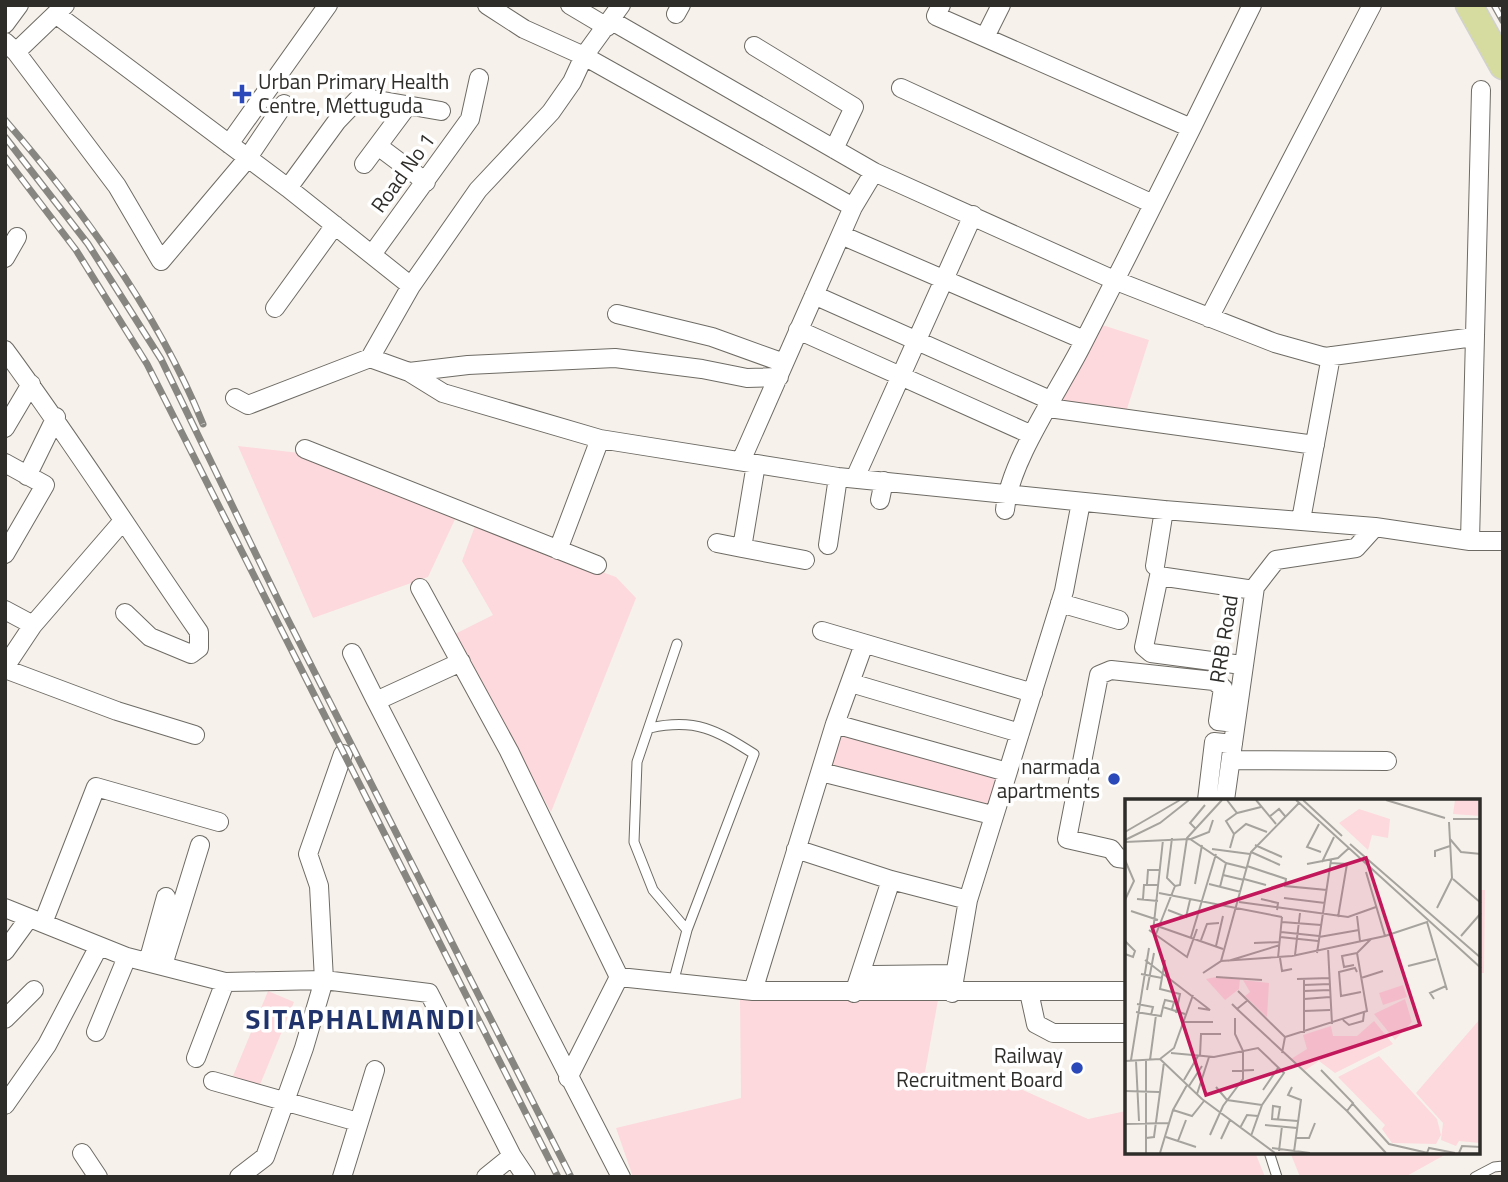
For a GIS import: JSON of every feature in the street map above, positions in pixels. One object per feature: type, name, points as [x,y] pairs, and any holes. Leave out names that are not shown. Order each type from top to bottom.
[{"type":"main road","points":[[1469,5],[1503,66]]},
{"type":"street","points":[[5,23],[19,5]]},
{"type":"street","points":[[229,144],[328,5]]},
{"type":"street","points":[[487,5],[524,29],[584,56],[853,207]]},
{"type":"street","points":[[570,5],[610,24],[874,172],[1114,280],[1275,343],[1331,356],[1474,337]]},
{"type":"street","points":[[235,397],[248,405],[370,358],[411,286],[478,190],[551,112],[572,82],[584,56],[610,24],[621,5]]},
{"type":"street","points":[[942,5],[936,16],[1191,128]]},
{"type":"street","points":[[985,37],[1001,5]]},
{"type":"street","points":[[1005,502],[1032,435],[1084,340],[1252,5]]},
{"type":"street","points":[[1209,318],[1372,5]]},
{"type":"street","points":[[284,104],[247,159],[162,261],[117,186],[11,47],[61,10],[247,159],[373,253],[411,286]]},
{"type":"street","points":[[754,46],[854,107],[834,149]]},
{"type":"street","name":"Road No 1","points":[[373,253],[470,119],[479,78]]},
{"type":"street","points":[[901,88],[1153,204]]},
{"type":"street","points":[[1470,541],[1481,90]]},
{"type":"street","points":[[288,188],[354,100],[360,97],[441,111]]},
{"type":"street","points":[[364,164],[408,105]]},
{"type":"street","points":[[377,146],[426,182]]},
{"type":"street","points":[[742,548],[749,462],[798,330],[853,207],[874,172]]},
{"type":"street","points":[[828,545],[846,477],[900,378],[973,215]]},
{"type":"street","points":[[275,308],[335,225]]},
{"type":"street","points":[[841,234],[1084,340]]},
{"type":"street","points":[[5,258],[17,237]]},
{"type":"street","points":[[814,295],[1050,404],[1315,445]]},
{"type":"street","points":[[617,314],[712,337],[782,370]]},
{"type":"street","points":[[798,330],[1032,435]]},
{"type":"street","points":[[5,351],[56,417],[122,522],[199,632],[200,648],[191,653],[155,639],[125,613]]},
{"type":"street","points":[[1301,520],[1331,356]]},
{"type":"street","points":[[370,358],[409,372],[443,393],[600,439],[884,481],[984,500],[1081,502],[1375,527],[1470,541],[1503,541]]},
{"type":"street","points":[[409,372],[468,365],[615,358],[702,369],[747,378],[782,370]]},
{"type":"street","points":[[5,428],[30,384]]},
{"type":"street","points":[[27,476],[56,417]]},
{"type":"street","points":[[558,550],[600,439]]},
{"type":"street","points":[[305,449],[597,565]]},
{"type":"street","points":[[5,463],[45,485],[5,554]]},
{"type":"street","points":[[880,500],[884,481]]},
{"type":"street","points":[[952,974],[968,900],[992,816],[1060,603],[1081,502]]},
{"type":"street","points":[[1155,566],[1164,510]]},
{"type":"street","points":[[122,522],[33,625],[5,668],[117,711],[195,735]]},
{"type":"street","name":"RRB Road","points":[[1225,799],[1232,752],[1226,722],[1242,666],[1254,590],[1262,573],[1276,560],[1356,548],[1375,527]]},
{"type":"street","points":[[717,544],[805,560]]},
{"type":"street","points":[[1242,666],[1151,653],[1144,646],[1158,576],[1254,590]]},
{"type":"street","points":[[420,588],[509,751],[619,977]]},
{"type":"street","points":[[1060,603],[1119,620]]},
{"type":"street","points":[[5,610],[33,625]]},
{"type":"street","points":[[822,631],[1032,693]]},
{"type":"street","points":[[753,991],[835,724],[864,644]]},
{"type":"street","points":[[352,653],[621,1177]]},
{"type":"street","points":[[376,701],[461,662]]},
{"type":"street","points":[[1125,859],[1118,858],[1111,849],[1067,839],[1099,675],[1111,670],[1214,681],[1223,688],[1226,722],[1214,742],[1207,799]]},
{"type":"street","points":[[851,683],[1020,733]]},
{"type":"street","points":[[835,724],[1007,772]]},
{"type":"street","points":[[1214,742],[1232,752],[1387,761]]},
{"type":"street","points":[[239,1177],[265,1157],[324,980],[319,886],[307,854],[343,754]]},
{"type":"street","points":[[821,772],[992,816]]},
{"type":"street","points":[[5,951],[36,921],[96,787],[219,822]]},
{"type":"street","points":[[155,964],[200,845]]},
{"type":"street","points":[[796,849],[891,880],[968,900]]},
{"type":"street","points":[[854,993],[891,880]]},
{"type":"street","points":[[155,964],[166,897]]},
{"type":"street","points":[[5,908],[127,957],[225,982],[324,980],[429,993],[512,1156],[526,1177]]},
{"type":"street","points":[[952,993],[955,921]]},
{"type":"street","points":[[5,1105],[47,1045],[99,946]]},
{"type":"street","points":[[96,1032],[127,957]]},
{"type":"street","points":[[873,975],[952,974]]},
{"type":"street","points":[[619,977],[673,985],[753,991],[1125,991]]},
{"type":"street","points":[[568,1078],[619,977]]},
{"type":"street","points":[[196,1058],[225,982]]},
{"type":"street","points":[[5,1019],[34,990]]},
{"type":"street","points":[[1029,992],[1036,1024],[1053,1033],[1125,1033]]},
{"type":"street","points":[[342,1177],[375,1070]]},
{"type":"street","points":[[213,1081],[358,1122]]},
{"type":"street","points":[[82,1153],[98,1177]]},
{"type":"street","points":[[486,1177],[512,1156]]},
{"type":"lane","points":[[677,644],[637,762],[634,842],[653,890],[687,930]]},
{"type":"lane","points":[[650,728],[679,722],[720,732],[754,754],[687,930],[673,985]]},
{"type":"lane","points":[[1270,1154],[1277,1177]]},
{"type":"lane","points":[[1475,1177],[1494,1167],[1503,1166]]},
{"type":"shaded area","points":[[1093,322],[1149,340],[1125,415],[1049,408]]},
{"type":"shaded area","points":[[238,446],[308,454],[457,515],[428,577],[313,618]]},
{"type":"shaded area","points":[[475,526],[616,577],[636,598],[551,812],[455,634],[493,615],[462,561]]},
{"type":"shaded area","points":[[835,724],[1007,772],[992,815],[821,772]]},
{"type":"shaded area","points":[[1480,890],[1485,890],[1484,973],[1480,973]]},
{"type":"shaded area","points":[[268,991],[294,1002],[259,1087],[233,1076]]},
{"type":"shaded area","points":[[740,1000],[938,1000],[925,1072],[1007,1083],[1088,1119],[1125,1111],[1125,1154],[1256,1154],[1265,1177],[633,1177],[616,1128],[741,1098]]},
{"type":"shaded area","points":[[1291,1154],[1446,1154],[1405,1177],[1300,1177]]},
{"type":"railway","points":[[1494,5],[1503,21]]},
{"type":"railway","points":[[5,120],[63,190],[116,264],[164,342],[203,424]]},
{"type":"railway","points":[[5,137],[88,244],[161,359],[284,612],[571,1177]]},
{"type":"railway","points":[[5,157],[76,250],[147,364],[558,1177]]},
{"type":"place","name":"Urban Primary Health Centre, Mettuguda","points":[[242,94]]},
{"type":"place","name":"narmada apartments","points":[[1114,779]]},
{"type":"place","name":"Railway Recruitment Board","points":[[1077,1068]]},
{"type":"district","name":"SITAPHALMANDI","points":[[361,1019]]}]
